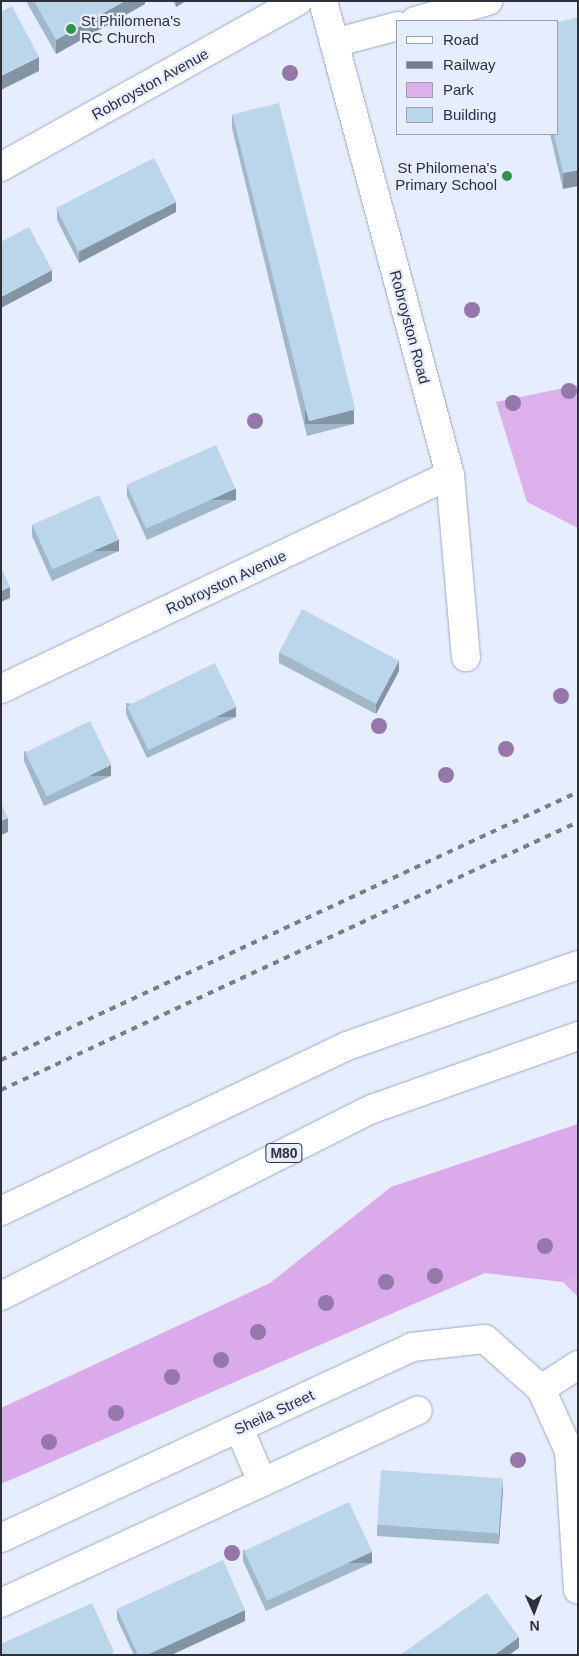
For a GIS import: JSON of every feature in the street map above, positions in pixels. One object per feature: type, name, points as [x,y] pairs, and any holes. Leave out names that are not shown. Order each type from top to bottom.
[{"type":"main road","name":"Robroyston Avenue","points":[[1,166],[298,1]]},
{"type":"main road","name":"Robroyston Road","points":[[324,1],[450,475],[466,657]]},
{"type":"main road","points":[[419,20],[488,1]]},
{"type":"main road","points":[[334,43],[396,27]]},
{"type":"main road","name":"Robroyston Avenue","points":[[1,689],[450,475]]},
{"type":"main road","points":[[1,1210],[347,1046],[578,965]]},
{"type":"main road","name":"M80","points":[[1,1296],[372,1109],[578,1036]]},
{"type":"main road","name":"Sheila Street","points":[[1,1538],[412,1347],[484,1339],[541,1389]]},
{"type":"main road","points":[[578,1365],[541,1389],[569,1451],[578,1590]]},
{"type":"main road","points":[[1,1603],[418,1410]]},
{"type":"main road","points":[[239,1428],[262,1482]]},
{"type":"green space","points":[[578,385],[578,528],[527,502],[496,402]]},
{"type":"green space","points":[[578,1276],[578,1297],[563,1282]]},
{"type":"shaded area","points":[[578,1124],[578,1276],[563,1282],[485,1273],[1,1484],[1,1408],[270,1283],[391,1187]]},
{"type":"building","points":[[34,1],[125,1],[56,40]]},
{"type":"building","points":[[12,6],[39,57],[1,76],[1,12]]},
{"type":"building","points":[[578,17],[578,170],[563,173],[554,135],[559,135],[559,22]]},
{"type":"building","points":[[279,103],[355,410],[309,421],[232,115]]},
{"type":"building","points":[[154,158],[176,202],[78,252],[56,208]]},
{"type":"building","points":[[29,227],[52,270],[1,297],[1,242]]},
{"type":"building","points":[[216,445],[236,489],[146,529],[126,485]]},
{"type":"building","points":[[99,495],[119,540],[52,569],[32,525]]},
{"type":"building","points":[[1,567],[10,587],[1,591]]},
{"type":"building","points":[[302,609],[399,661],[376,704],[279,652]]},
{"type":"building","points":[[215,663],[236,707],[148,750],[127,706]]},
{"type":"building","points":[[90,721],[111,765],[47,797],[25,753]]},
{"type":"building","points":[[1,803],[8,818],[1,821]]},
{"type":"building","points":[[381,1470],[503,1479],[499,1533],[377,1525]]},
{"type":"building","points":[[349,1502],[372,1552],[267,1601],[244,1551]]},
{"type":"building","points":[[223,1560],[245,1610],[147,1655],[138,1655],[117,1609]]},
{"type":"building","points":[[487,1593],[519,1637],[494,1655],[400,1655]]},
{"type":"building","points":[[92,1603],[114,1652],[109,1655],[1,1655],[1,1644]]},
{"type":"railway","points":[[1,1060],[578,792]]},
{"type":"railway","points":[[1,1090],[578,822]]},
{"type":"place","name":"St Philomena's RC Church","points":[[71,29]]},
{"type":"place","name":"St Philomena's Primary School","points":[[507,176]]}]
